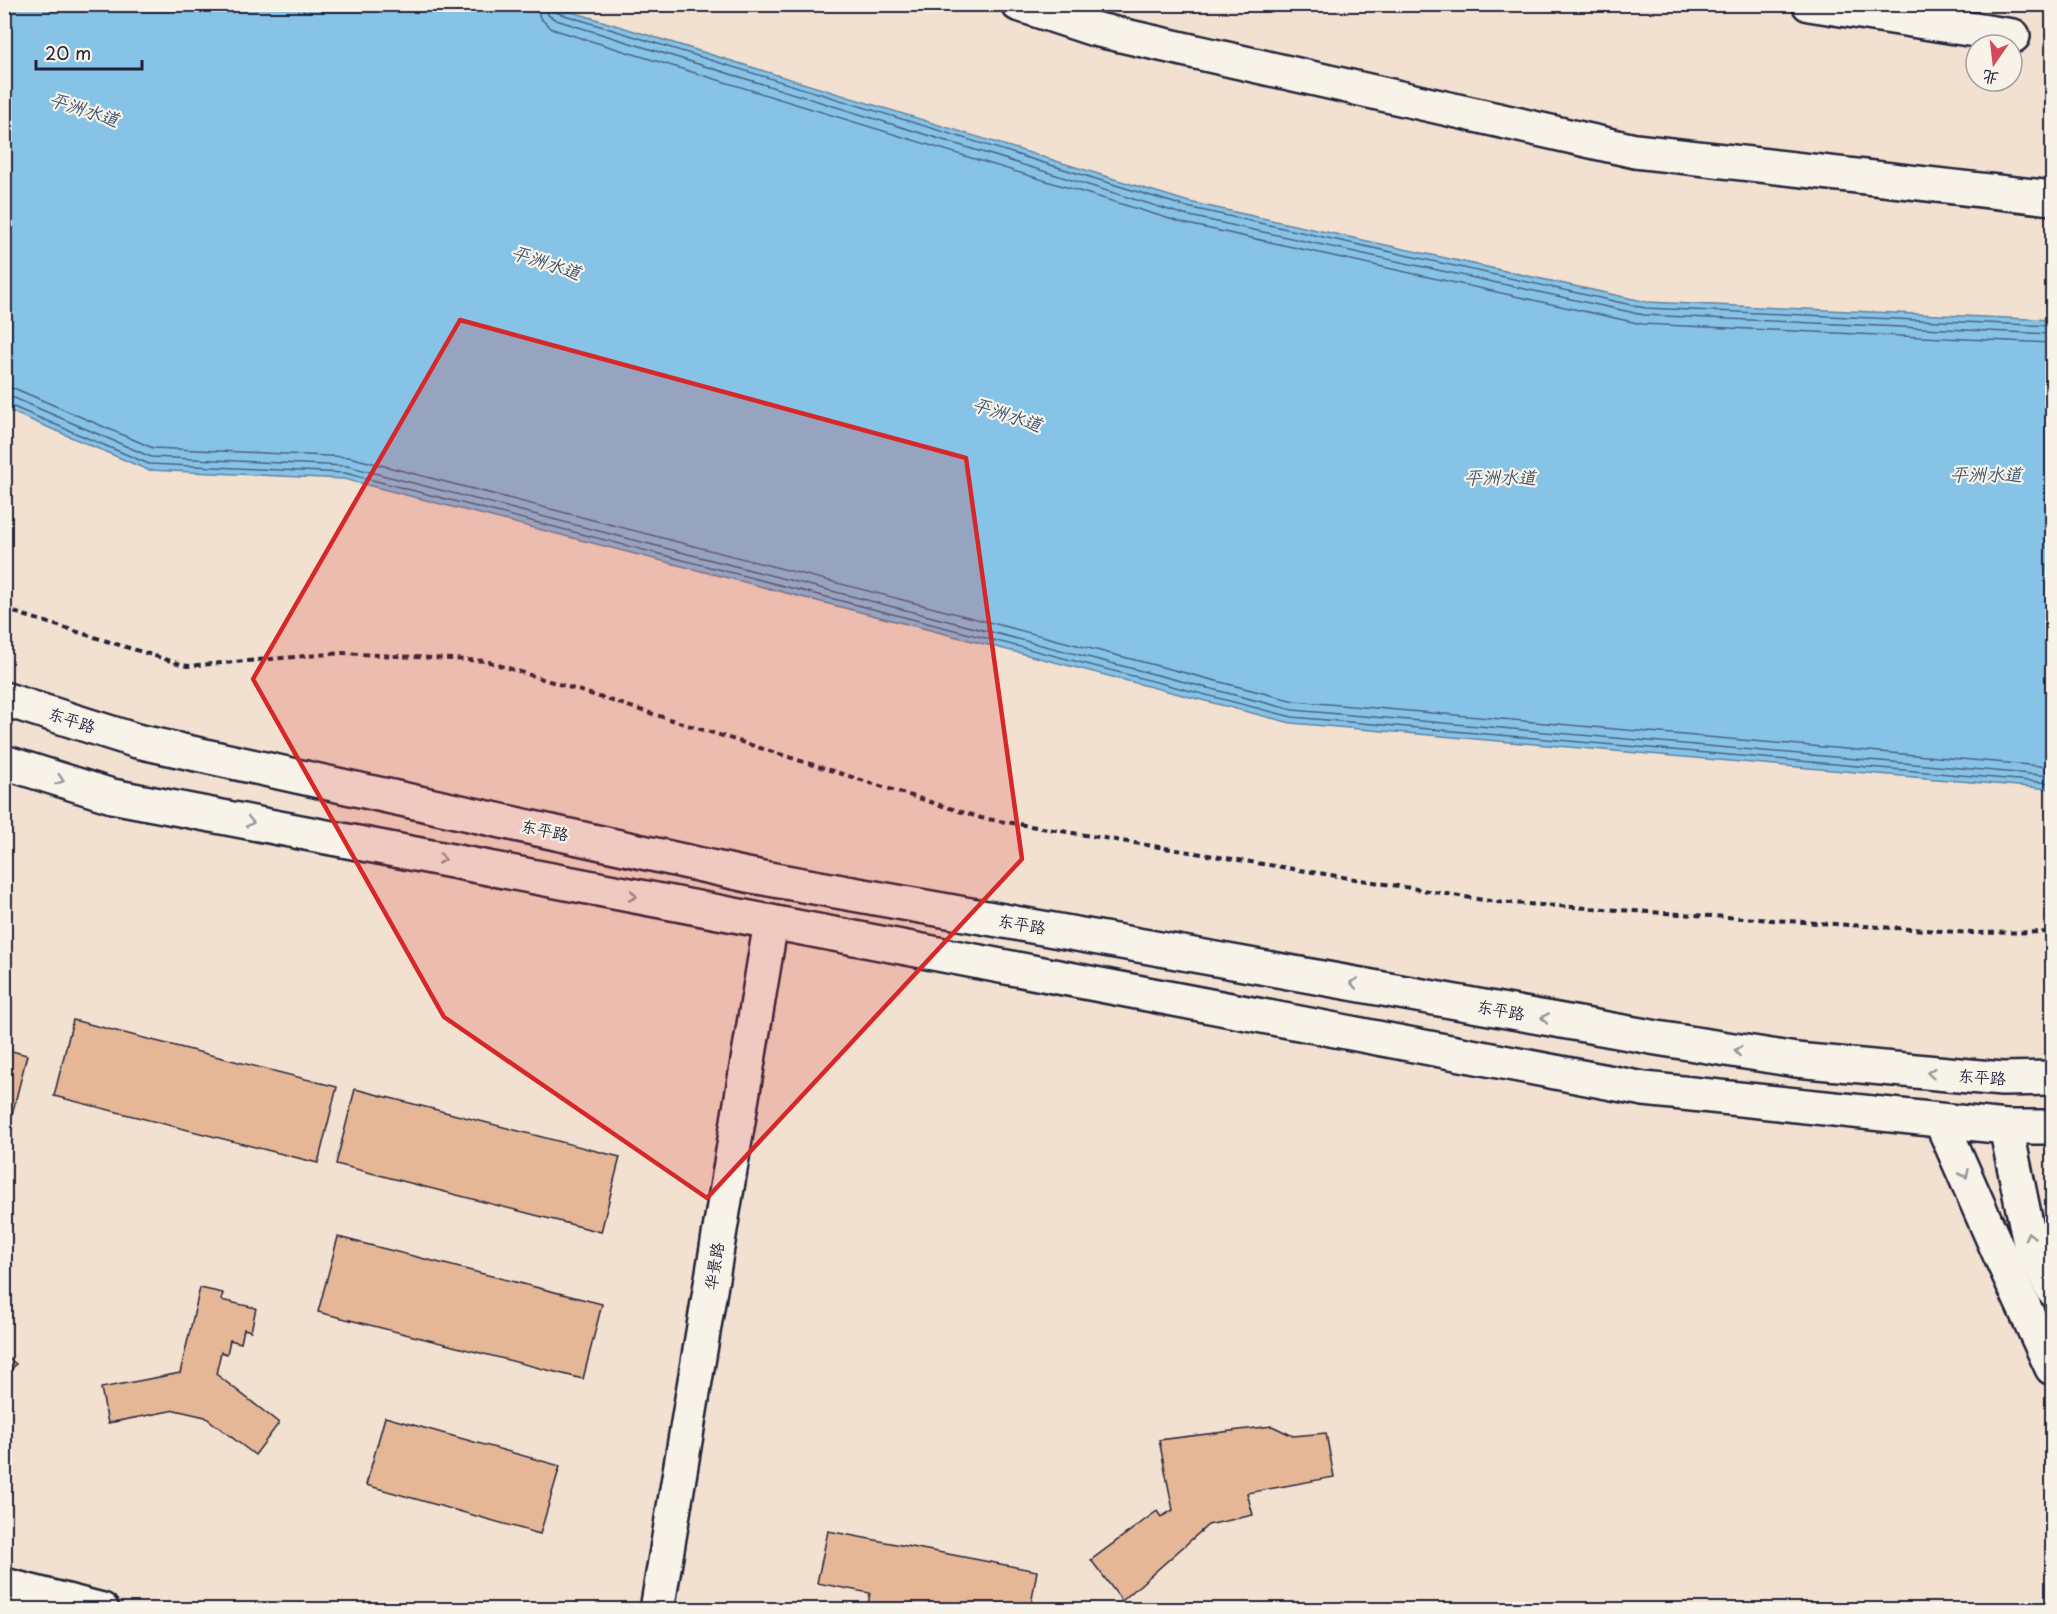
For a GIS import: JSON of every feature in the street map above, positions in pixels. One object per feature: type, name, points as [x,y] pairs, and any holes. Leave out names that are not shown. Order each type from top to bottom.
[{"type":"main road","points":[[1018,4],[1094,29],[1635,151],[2052,198]]},
{"type":"main road","points":[[1809,4],[1994,33]]},
{"type":"main road","name":"东平路","points":[[4,699],[137,741],[747,875],[1657,1038],[1796,1060],[2002,1079],[2052,1078]]},
{"type":"main road","points":[[4,762],[112,796],[1644,1089],[1941,1121],[2006,1127],[2052,1127]]},
{"type":"main road","name":"华景路","points":[[657,1610],[771,922]]},
{"type":"main road","points":[[1941,1121],[2052,1368]]},
{"type":"main road","points":[[2006,1127],[2030,1243],[2052,1289]]},
{"type":"main road","points":[[4,1585],[102,1610]]},
{"type":"path","points":[[4,609],[187,666],[342,653],[486,662],[981,818],[1496,902],[1972,933],[2052,932]]},
{"type":"highlighted area","points":[[460,320],[966,458],[1022,859],[707,1198],[444,1017],[253,679]]},
{"type":"water","name":"平洲水道","points":[[5,4],[550,5],[1189,202],[1647,302],[2052,320],[2052,789],[1291,723],[344,479],[148,470],[5,409]]},
{"type":"building","points":[[73,1020],[337,1087],[318,1163],[54,1096]]},
{"type":"building","points":[[4,1049],[27,1055],[10,1123],[4,1122]]},
{"type":"building","points":[[355,1089],[620,1157],[601,1232],[336,1164]]},
{"type":"building","points":[[338,1237],[602,1304],[583,1379],[318,1312]]},
{"type":"building","points":[[200,1288],[223,1293],[221,1300],[256,1308],[251,1331],[244,1329],[241,1343],[230,1340],[227,1354],[221,1352],[216,1374],[279,1423],[255,1455],[205,1417],[175,1410],[108,1423],[101,1388],[180,1373]]},
{"type":"building","points":[[4,1355],[16,1364],[4,1379]]},
{"type":"building","points":[[385,1417],[560,1466],[540,1534],[366,1485]]},
{"type":"building","points":[[1272,1426],[1293,1436],[1326,1433],[1334,1477],[1247,1493],[1253,1515],[1208,1525],[1122,1601],[1091,1560],[1157,1511],[1161,1517],[1173,1510],[1159,1440]]},
{"type":"building","points":[[828,1531],[1037,1571],[1030,1610],[867,1610],[870,1593],[817,1583]]}]
